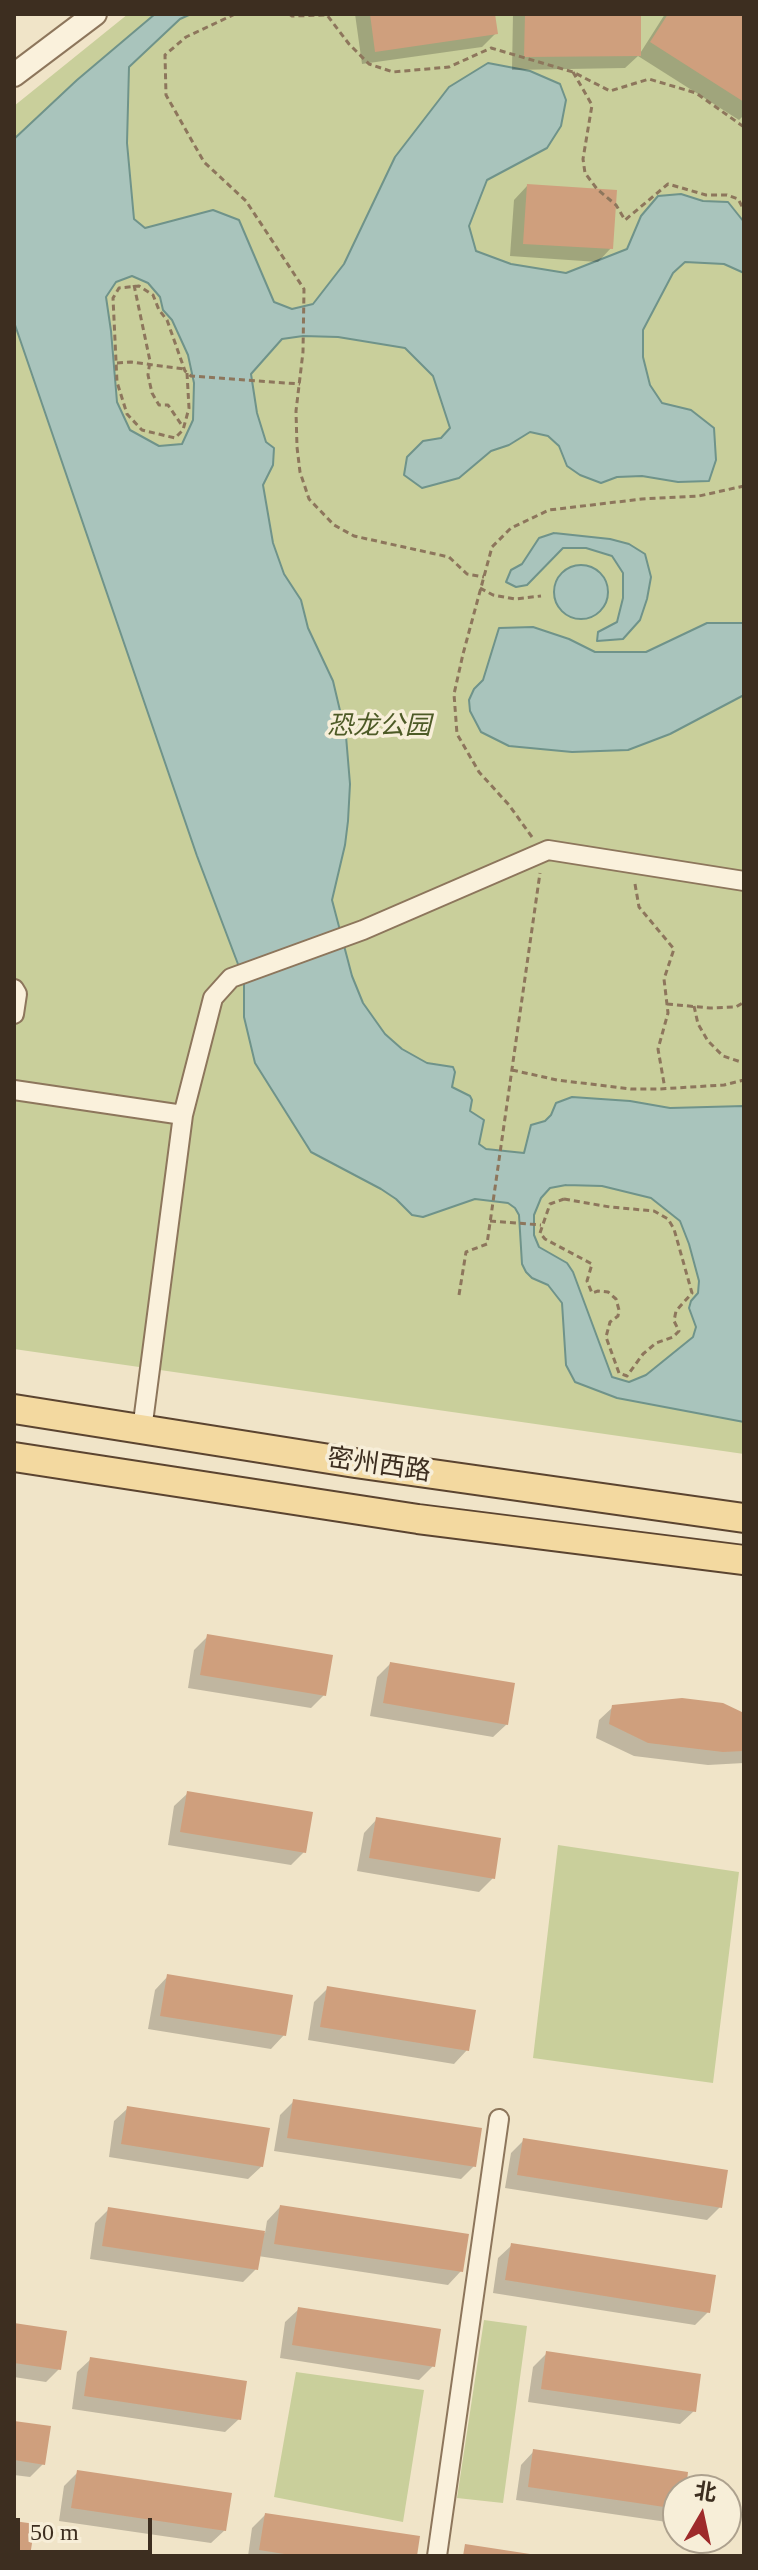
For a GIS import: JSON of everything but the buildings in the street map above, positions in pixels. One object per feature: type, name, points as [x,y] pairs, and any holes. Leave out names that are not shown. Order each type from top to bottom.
[{"type":"main road","name":"密州西路","points":[[14,1409],[346,1462],[744,1518]]},
{"type":"main road","name":"密州西路","points":[[14,1457],[418,1519],[744,1560]]},
{"type":"street","points":[[14,75],[95,14]]},
{"type":"street","points":[[142,1430],[183,1115],[213,998],[231,978],[363,930],[548,850],[744,881]]},
{"type":"street","points":[[14,989],[17,994],[14,1014]]},
{"type":"street","points":[[14,1090],[183,1115]]},
{"type":"street","points":[[437,2556],[499,2119]]},
{"type":"path","points":[[235,14],[186,37],[165,55],[166,95],[204,162],[246,201],[304,289],[303,341],[296,411],[300,472],[309,499],[334,525],[354,536],[449,557],[467,574],[484,577]]},
{"type":"path","points":[[289,14],[327,15],[369,64],[393,72],[449,67],[491,48],[573,72],[610,91],[649,79],[696,93],[744,127]]},
{"type":"path","points":[[573,72],[592,105],[583,159],[585,173],[597,189],[616,205],[625,220],[668,184],[706,195],[727,195],[738,199],[744,210]]},
{"type":"path","points":[[134,285],[143,321],[152,393],[159,405],[168,405],[184,428]]},
{"type":"path","points":[[134,285],[153,295],[167,320],[188,373],[189,408],[184,428],[175,438],[142,430],[127,414],[119,393],[113,298],[119,288],[134,285]]},
{"type":"path","points":[[116,363],[150,364],[188,373],[300,384]]},
{"type":"path","points":[[459,1295],[466,1252],[487,1244],[543,852],[509,805],[479,772],[457,734],[454,694],[492,547],[511,528],[549,510],[699,496],[744,486]]},
{"type":"path","points":[[480,588],[493,595],[515,599],[541,596]]},
{"type":"path","points":[[632,864],[639,907],[674,949],[664,979],[668,1013],[658,1049],[665,1089]]},
{"type":"path","points":[[667,1004],[736,1007],[744,1002]]},
{"type":"path","points":[[694,1006],[698,1024],[708,1041],[723,1056],[744,1063]]},
{"type":"path","points":[[512,1070],[557,1080],[631,1089],[724,1085],[744,1080]]},
{"type":"path","points":[[564,1199],[654,1211],[668,1219],[674,1229],[692,1293],[676,1311],[674,1321],[679,1331],[643,1354],[627,1376],[619,1373],[606,1337],[610,1322],[618,1316],[616,1299],[608,1292],[592,1293],[587,1281],[592,1264],[545,1239],[540,1233],[539,1224],[550,1204],[564,1199]]},
{"type":"path","points":[[491,1218],[539,1224]]},
{"type":"green space","name":"恐龙公园","points":[[128,14],[744,14],[744,1454],[14,1349],[14,106]]},
{"type":"green space","points":[[558,1845],[739,1872],[713,2083],[533,2058]]},
{"type":"green space","points":[[484,2320],[527,2326],[503,2503],[457,2498]]},
{"type":"green space","points":[[296,2372],[424,2390],[403,2522],[274,2497]]},
{"type":"water","points":[[155,14],[191,14],[180,19],[129,67],[127,143],[134,219],[145,228],[213,210],[239,220],[274,302],[292,309],[313,304],[344,264],[395,157],[449,87],[488,63],[530,71],[560,84],[566,100],[561,126],[547,148],[487,180],[469,226],[476,251],[511,264],[566,273],[627,249],[641,216],[658,196],[681,194],[703,201],[728,202],[744,222],[744,273],[724,264],[685,262],[673,273],[643,330],[643,357],[650,385],[662,403],[691,410],[714,428],[716,460],[709,481],[678,482],[642,476],[617,477],[601,483],[567,466],[559,446],[548,436],[530,432],[509,445],[491,451],[459,478],[422,488],[404,475],[407,457],[423,441],[441,438],[450,428],[433,376],[405,348],[338,337],[282,339],[251,374],[257,413],[266,442],[274,448],[273,465],[263,485],[273,543],[284,574],[301,600],[308,628],[333,681],[346,736],[350,784],[348,821],[332,900],[352,976],[363,1003],[385,1034],[402,1049],[427,1063],[453,1067],[452,1087],[470,1096],[470,1111],[484,1120],[479,1144],[486,1149],[524,1153],[531,1125],[545,1121],[556,1103],[572,1097],[630,1101],[670,1108],[744,1106],[744,1422],[617,1398],[575,1382],[566,1365],[562,1303],[548,1285],[532,1278],[522,1264],[519,1215],[515,1208],[508,1203],[475,1199],[423,1217],[412,1215],[381,1189],[311,1152],[255,1063],[244,1017],[244,980],[197,856],[14,322],[14,139]],"holes":[[[132,276],[148,283],[160,297],[163,310],[172,320],[188,355],[194,383],[193,420],[182,444],[159,446],[130,430],[117,402],[106,297],[116,282]],[[602,1186],[651,1198],[680,1221],[689,1244],[699,1281],[698,1293],[689,1308],[696,1327],[693,1337],[646,1375],[629,1382],[612,1377],[573,1272],[567,1263],[539,1247],[534,1235],[534,1215],[541,1198],[550,1188]]]},
{"type":"water","points":[[554,533],[610,539],[629,544],[645,554],[651,577],[647,599],[640,620],[623,639],[597,641],[598,632],[617,622],[623,598],[623,573],[612,556],[586,548],[563,548],[527,585],[516,587],[506,582],[511,570],[522,564],[539,538]]},
{"type":"water","points":[[581,565],[600,573],[608,592],[600,611],[581,619],[562,611],[554,592],[562,573]]},
{"type":"water","points":[[707,623],[744,623],[744,695],[670,734],[628,750],[572,752],[509,746],[481,732],[470,711],[469,700],[483,680],[499,628],[533,627],[595,652],[646,652]]}]
